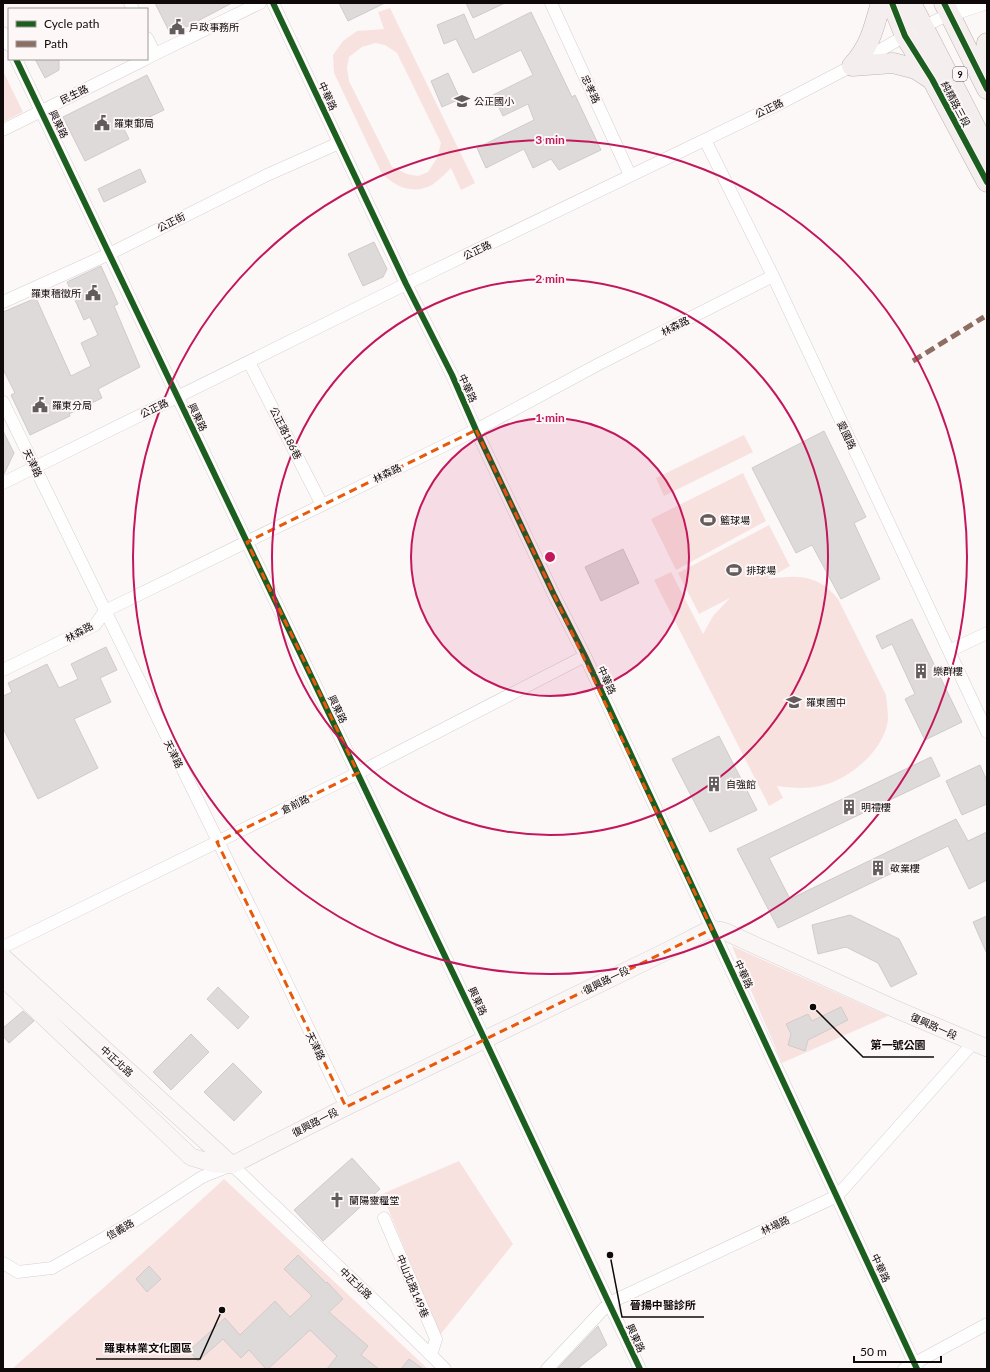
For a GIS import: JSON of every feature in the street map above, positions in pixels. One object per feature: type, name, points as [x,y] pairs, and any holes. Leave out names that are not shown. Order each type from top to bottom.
[{"type":"main road","points":[[852,66],[862,56],[867,46],[874,30],[881,3]]},
{"type":"main road","name":"9","points":[[892,3],[936,18]]},
{"type":"main road","name":"9","points":[[911,3],[936,18]]},
{"type":"main road","name":"9","points":[[924,3],[936,18]]},
{"type":"main road","points":[[936,18],[987,89]]},
{"type":"main road","name":"純精路三段","points":[[936,18],[932,79],[987,182]]},
{"type":"main road","name":"純精路三段","points":[[936,18],[987,125]]},
{"type":"main road","name":"純精路三段","points":[[936,18],[987,150]]},
{"type":"main road","points":[[987,43],[982,70],[987,89]]},
{"type":"main road","points":[[852,66],[893,63],[916,69],[932,79]]},
{"type":"main road","name":"復興路一段","points":[[232,1165],[346,1107],[712,929],[718,929],[726,932],[980,1045]]},
{"type":"main road","name":"中正北路","points":[[3,957],[232,1165]]},
{"type":"main road","name":"中正北路","points":[[3,978],[191,1157],[215,1164],[232,1165]]},
{"type":"street","name":"民生路","points":[[149,57],[260,3]]},
{"type":"street","name":"中華路","points":[[274,3],[406,284],[452,375],[476,430],[554,595],[585,656],[837,1196],[912,1367]]},
{"type":"street","name":"忠孝路","points":[[551,3],[630,175]]},
{"type":"street","name":"公正路","points":[[3,483],[406,284],[705,140],[852,66],[936,18],[983,3]]},
{"type":"street","points":[[3,33],[8,43]]},
{"type":"street","name":"興東路","points":[[16,60],[358,773],[640,1369]]},
{"type":"street","name":"民生路","points":[[3,130],[143,60]]},
{"type":"street","name":"愛國路","points":[[705,140],[773,276],[987,732]]},
{"type":"street","name":"公正街","points":[[3,302],[109,254],[254,181],[339,143]]},
{"type":"street","name":"林森路","points":[[3,670],[95,625],[105,611],[476,430],[599,364],[773,276]]},
{"type":"street","name":"公正路186巷","points":[[249,362],[322,505]]},
{"type":"street","name":"天津路","points":[[3,402],[346,1107]]},
{"type":"street","points":[[949,651],[987,633]]},
{"type":"street","name":"倉前路","points":[[3,948],[358,773],[585,656]]},
{"type":"street","name":"林場路","points":[[547,1369],[609,1303],[837,1196],[980,1045]]},
{"type":"street","name":"信義路","points":[[3,1263],[18,1272],[52,1268],[136,1220],[202,1177],[232,1165]]},
{"type":"street","name":"中正北路","points":[[232,1165],[445,1369]]},
{"type":"street","name":"中山北路149巷","points":[[384,1218],[436,1339],[431,1355]]},
{"type":"street","points":[[912,1367],[987,1324]]},
{"type":"highlighted area","points":[[476,430],[712,929],[346,1107],[217,842],[358,773],[247,542]]},
{"type":"shaded area","points":[[390,8],[475,183],[461,190],[451,168],[432,185],[425,188],[411,189],[404,188],[392,182],[381,172],[334,73],[333,55],[343,41],[357,31],[384,29],[378,12]],"holes":[[[375,43],[385,45],[397,53],[441,143],[437,158],[428,172],[418,176],[407,174],[392,167],[349,81],[347,68],[349,57],[362,47]]]},
{"type":"shaded area","points":[[3,71],[23,112],[3,122]]},
{"type":"shaded area","points":[[744,435],[753,452],[664,496],[656,478]]},
{"type":"shaded area","name":"籃球場","points":[[743,473],[766,521],[676,570],[651,519]]},
{"type":"shaded area","points":[[769,525],[790,566],[767,579],[788,577],[806,578],[823,585],[838,599],[886,695],[888,720],[880,743],[853,771],[831,783],[820,786],[798,788],[777,786],[783,798],[769,806],[654,580],[671,572],[703,634],[713,616],[730,598],[699,614],[678,573]]},
{"type":"shaded area","points":[[732,946],[888,1016],[782,1063]]},
{"type":"shaded area","points":[[459,1161],[513,1244],[440,1335],[382,1194]]},
{"type":"shaded area","points":[[224,1179],[428,1369],[12,1369],[164,1234]]},
{"type":"building","name":"戶政事務所","points":[[155,3],[232,3],[171,35]]},
{"type":"building","points":[[339,3],[385,3],[348,21]]},
{"type":"building","points":[[466,3],[505,3],[473,18]]},
{"type":"building","points":[[531,12],[572,97],[575,95],[601,150],[559,170],[551,159],[533,168],[524,149],[486,168],[477,148],[534,120],[528,104],[503,116],[493,95],[533,75],[521,50],[473,73],[456,39],[444,44],[437,25],[464,14],[475,40]]},
{"type":"building","points":[[36,60],[59,60],[59,70],[45,78]]},
{"type":"building","points":[[448,73],[460,99],[442,107],[431,81]]},
{"type":"building","name":"羅東郵局","points":[[147,75],[164,110],[124,129],[129,139],[85,161],[63,117]]},
{"type":"building","points":[[140,169],[146,182],[104,202],[98,189]]},
{"type":"building","points":[[374,242],[387,269],[383,277],[363,286],[348,254]]},
{"type":"building","points":[[101,266],[118,304],[114,306],[140,367],[98,389],[102,398],[69,414],[70,416],[30,435],[11,395],[15,393],[3,369],[3,312],[36,298],[71,376],[91,366],[81,343],[98,335],[90,317],[84,320],[67,282]]},
{"type":"building","points":[[3,431],[14,453],[3,475]]},
{"type":"building","points":[[824,431],[866,517],[854,523],[880,579],[841,599],[812,545],[796,553],[752,468]]},
{"type":"building","points":[[623,549],[639,583],[601,601],[585,567]]},
{"type":"building","name":"樂群樓","points":[[912,619],[962,722],[925,740],[905,699],[915,694],[892,644],[882,649],[876,636]]},
{"type":"building","points":[[106,647],[117,670],[100,678],[111,702],[74,719],[98,768],[38,799],[3,728],[3,696],[12,692],[8,683],[47,664],[59,688],[78,679],[71,664]]},
{"type":"building","name":"自強館","points":[[719,736],[757,810],[710,832],[672,759]]},
{"type":"building","points":[[931,757],[940,776],[769,858],[790,899],[956,819],[968,841],[987,832],[987,880],[969,889],[948,846],[778,928],[737,849]]},
{"type":"building","points":[[980,765],[987,781],[987,804],[962,815],[946,781]]},
{"type":"building","points":[[850,915],[899,939],[917,974],[891,987],[878,963],[846,947],[818,954],[812,925]]},
{"type":"building","points":[[987,916],[987,954],[973,922]]},
{"type":"building","points":[[218,987],[249,1017],[238,1029],[207,999]]},
{"type":"building","points":[[841,1007],[848,1020],[808,1040],[805,1051],[788,1045],[791,1034],[786,1024],[808,1014],[812,1021]]},
{"type":"building","points":[[23,1011],[34,1021],[9,1043],[3,1036],[3,1028]]},
{"type":"building","points":[[191,1034],[209,1052],[171,1090],[153,1072]]},
{"type":"building","points":[[233,1063],[262,1092],[234,1121],[204,1092]]},
{"type":"building","name":"蘭陽靈糧堂","points":[[352,1158],[380,1189],[323,1241],[294,1210]]},
{"type":"building","points":[[298,1255],[343,1299],[329,1312],[368,1346],[361,1355],[379,1369],[327,1369],[337,1356],[310,1330],[268,1369],[266,1369],[249,1350],[241,1358],[223,1339],[198,1361],[189,1351],[225,1318],[240,1335],[275,1301],[290,1317],[312,1296],[284,1269]]},
{"type":"building","points":[[149,1266],[161,1279],[147,1292],[136,1279]]},
{"type":"building","points":[[598,1326],[607,1345],[577,1369],[557,1369]]},
{"type":"building","points":[[409,1359],[423,1369],[401,1369]]},
{"type":"marked path","points":[[913,361],[984,317]]},
{"type":"cycle path","points":[[273,3],[406,284],[452,375],[476,430],[554,595],[585,656],[917,1369]]},
{"type":"cycle path","points":[[892,3],[905,36],[932,79],[987,182]]},
{"type":"cycle path","points":[[944,3],[987,89]]},
{"type":"cycle path","points":[[16,60],[485,1040],[640,1369]]},
{"type":"place","name":"戶政事務所","points":[[177,27]]},
{"type":"place","name":"公正國小","points":[[462,101]]},
{"type":"place","name":"羅東郵局","points":[[102,123]]},
{"type":"place","name":"羅東稽徵所","points":[[93,293]]},
{"type":"place","name":"羅東分局","points":[[40,405]]},
{"type":"place","name":"籃球場","points":[[708,520]]},
{"type":"place","name":"排球場","points":[[734,570]]},
{"type":"place","name":"樂群樓","points":[[921,671]]},
{"type":"place","name":"羅東國中","points":[[794,702]]},
{"type":"place","name":"自強館","points":[[714,784]]},
{"type":"place","name":"明禮樓","points":[[849,807]]},
{"type":"place","name":"敬業樓","points":[[878,868]]},
{"type":"place","name":"第一號公園","points":[[813,1007]]},
{"type":"place","name":"蘭陽靈糧堂","points":[[337,1200]]},
{"type":"place","name":"晉揚中醫診所","points":[[610,1255]]},
{"type":"place","name":"羅東林業文化園區","points":[[222,1310]]}]
